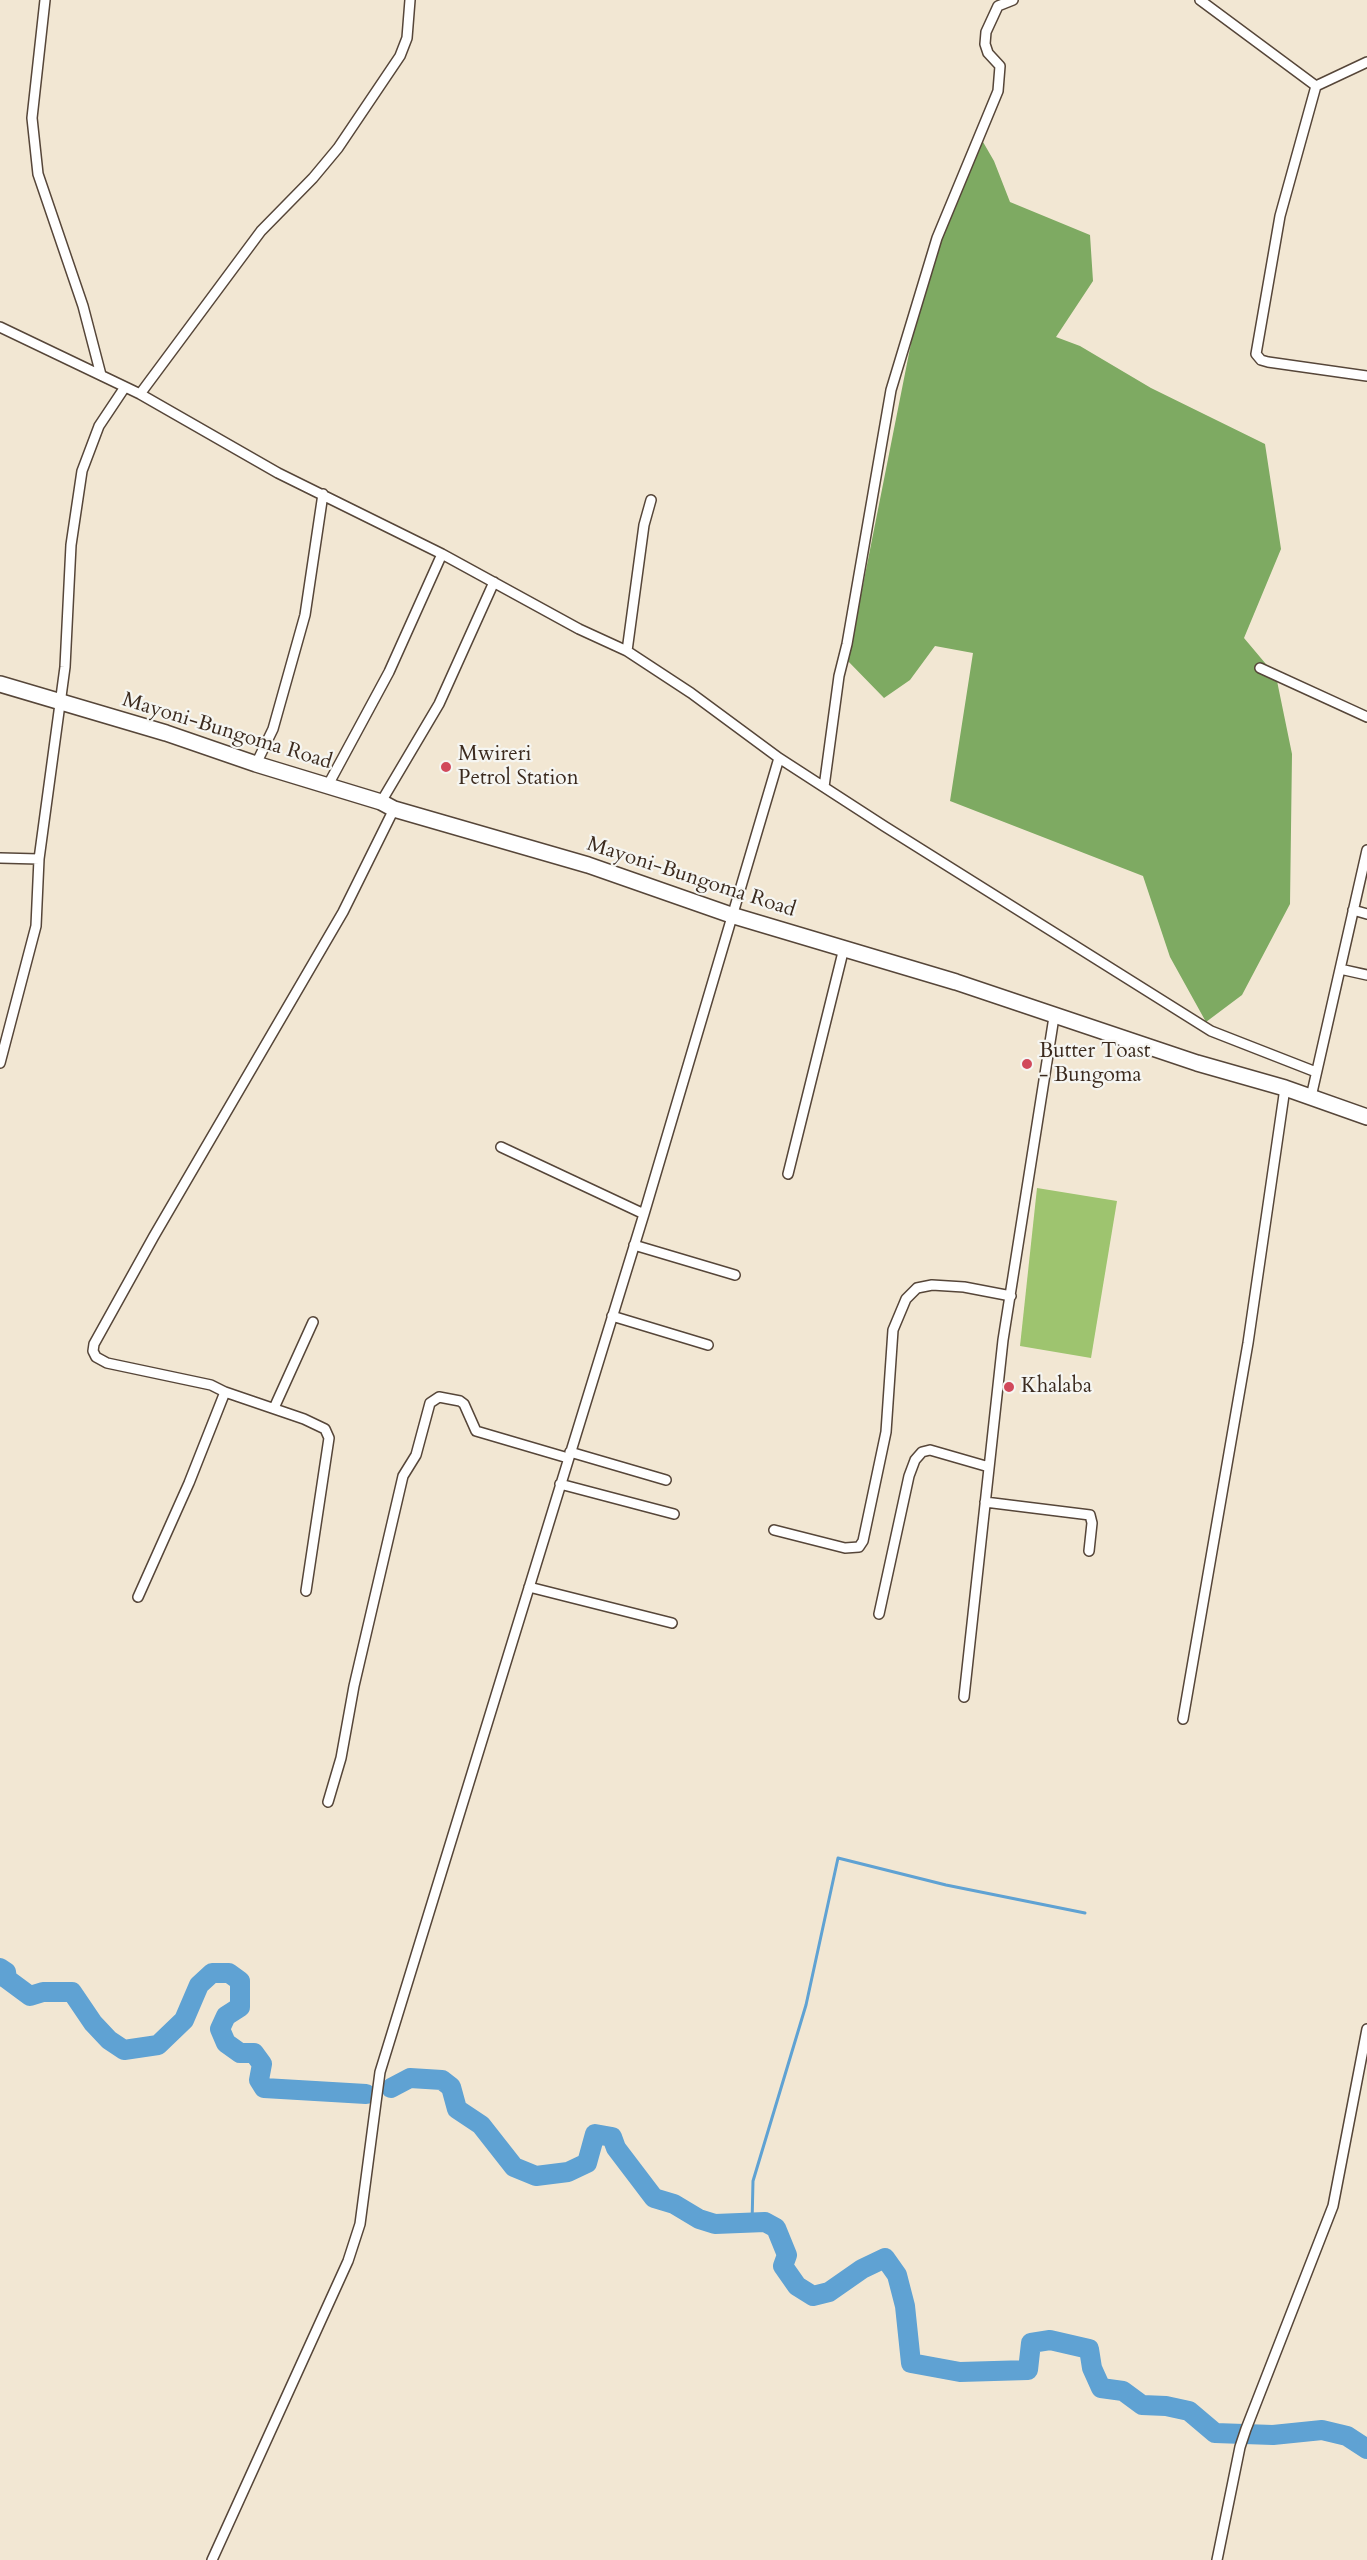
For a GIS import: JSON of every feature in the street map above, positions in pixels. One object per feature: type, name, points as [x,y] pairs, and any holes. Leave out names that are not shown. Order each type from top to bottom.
[{"type":"main road","name":"Mayoni-Bungoma Road","points":[[0,684],[166,733],[388,806],[588,865],[731,915],[956,982],[1054,1017],[1197,1063],[1285,1088],[1367,1118]]},
{"type":"street","points":[[45,0],[32,118],[38,174],[83,306],[101,375]]},
{"type":"street","points":[[140,394],[261,231],[313,178],[338,148],[400,56],[407,38],[410,0]]},
{"type":"street","points":[[824,787],[839,676],[847,645],[891,390],[937,238],[998,91],[1000,66],[988,53],[985,44],[986,32],[998,6],[1013,0]]},
{"type":"street","points":[[1200,0],[1317,86]]},
{"type":"street","points":[[1367,62],[1317,86],[1280,216],[1256,354],[1261,360],[1268,362],[1367,376]]},
{"type":"street","points":[[0,327],[140,394],[278,473],[442,554],[579,629],[627,651],[824,787],[1211,1031],[1316,1072]]},
{"type":"street","points":[[0,1063],[36,926],[39,859],[65,668],[71,545],[82,471],[99,426],[125,387]]},
{"type":"street","points":[[256,764],[273,729],[305,615],[323,494]]},
{"type":"street","points":[[627,651],[644,525],[651,500]]},
{"type":"street","points":[[328,785],[389,672],[442,554]]},
{"type":"street","points":[[306,1591],[329,1438],[325,1430],[316,1424],[211,1386],[108,1363],[96,1357],[93,1351],[94,1344],[154,1236],[343,912],[388,806],[439,704],[494,582]]},
{"type":"street","points":[[1260,668],[1367,717]]},
{"type":"street","points":[[212,2560],[351,2252],[360,2224],[380,2072],[644,1214],[731,915],[780,758]]},
{"type":"street","points":[[1311,1097],[1366,855]]},
{"type":"street","points":[[0,858],[39,859]]},
{"type":"street","points":[[1353,910],[1367,914]]},
{"type":"street","points":[[788,1174],[844,948]]},
{"type":"street","points":[[1340,969],[1367,975]]},
{"type":"street","points":[[964,1697],[1003,1340],[1054,1017]]},
{"type":"street","points":[[1183,1719],[1248,1343],[1285,1088]]},
{"type":"street","points":[[501,1147],[644,1214]]},
{"type":"street","points":[[634,1245],[735,1275]]},
{"type":"street","points":[[774,1530],[844,1548],[859,1546],[862,1541],[886,1432],[893,1330],[906,1299],[917,1288],[932,1285],[964,1287],[1011,1296]]},
{"type":"street","points":[[612,1316],[708,1344]]},
{"type":"street","points":[[274,1408],[314,1322]]},
{"type":"street","points":[[138,1597],[189,1484],[225,1392]]},
{"type":"street","points":[[328,1802],[341,1758],[354,1686],[404,1476],[418,1449],[430,1403],[439,1396],[460,1401],[467,1408],[476,1431],[666,1480]]},
{"type":"street","points":[[879,1614],[909,1476],[915,1460],[922,1452],[930,1450],[989,1467]]},
{"type":"street","points":[[560,1484],[674,1514]]},
{"type":"street","points":[[985,1502],[1090,1515],[1092,1523],[1089,1551]]},
{"type":"street","points":[[529,1587],[672,1623]]},
{"type":"street","points":[[1217,2560],[1240,2447],[1333,2206],[1367,2029]]},
{"type":"green space","points":[[979,135],[994,161],[1010,202],[1090,235],[1093,281],[1056,337],[1080,346],[1151,388],[1265,444],[1281,549],[1244,638],[1276,676],[1292,754],[1290,904],[1242,995],[1206,1022],[1170,957],[1143,876],[950,801],[973,653],[935,646],[910,680],[884,698],[845,658],[862,590],[919,303]]},
{"type":"green space","points":[[1037,1188],[1117,1201],[1091,1358],[1020,1346]]},
{"type":"waterway","points":[[752,2224],[753,2181],[806,2005],[838,1858],[946,1885],[1085,1913]]},
{"type":"waterway","points":[[0,1968],[6,1972],[7,1979],[30,1996],[43,1992],[72,1992],[93,2023],[109,2040],[124,2050],[158,2045],[184,2020],[199,1985],[212,1973],[229,1973],[240,1981],[240,2007],[226,2016],[220,2029],[226,2043],[240,2053],[254,2053],[262,2064],[259,2080],[264,2088],[366,2094]]},
{"type":"waterway","points":[[391,2088],[410,2078],[442,2080],[451,2087],[457,2109],[481,2125],[514,2167],[536,2176],[568,2172],[587,2163],[595,2134],[612,2137],[616,2148],[654,2198],[674,2204],[699,2219],[715,2224],[765,2222],[776,2228],[787,2255],[783,2266],[797,2286],[813,2296],[829,2292],[862,2269],[885,2258],[897,2275],[905,2306],[911,2363],[960,2372],[1028,2370],[1031,2343],[1050,2340],[1089,2349],[1092,2368],[1101,2388],[1123,2391],[1142,2405],[1166,2406],[1189,2411],[1215,2433],[1273,2435],[1322,2430],[1347,2436],[1367,2449]]},
{"type":"place","name":"Mwireri Petrol Station","points":[[446,767]]},
{"type":"place","name":"Butter Toast - Bungoma","points":[[1027,1064]]},
{"type":"place","name":"Khalaba","points":[[1009,1387]]}]
